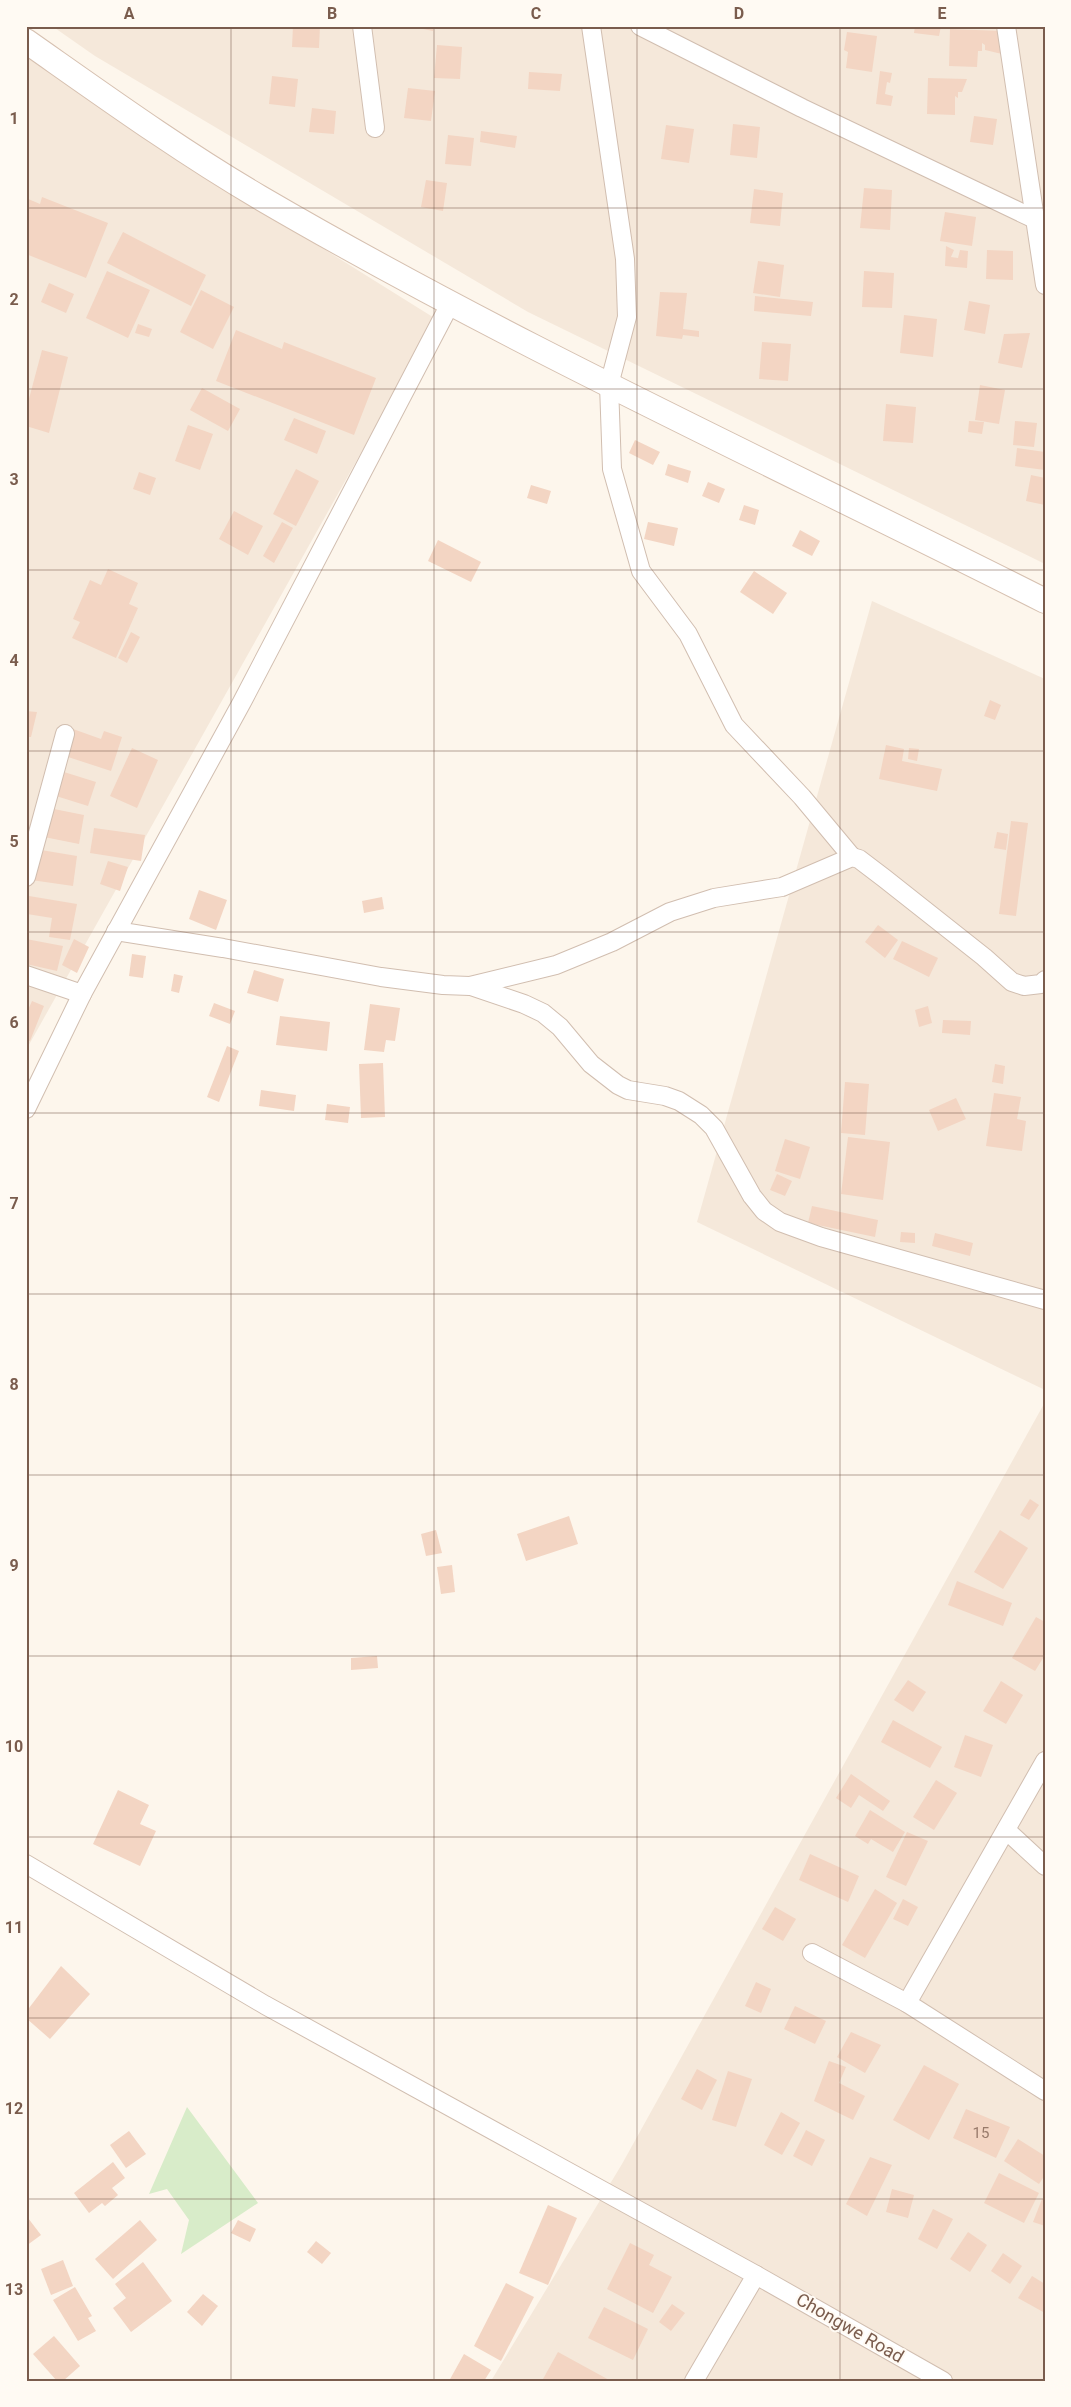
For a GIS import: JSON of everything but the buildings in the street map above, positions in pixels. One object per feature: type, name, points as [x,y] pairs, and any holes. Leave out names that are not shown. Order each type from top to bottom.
[{"type":"street","points":[[362,26],[376,128]]},
{"type":"street","points":[[591,26],[625,259],[627,317],[609,385],[612,469],[641,571],[688,634],[734,725],[802,797],[852,857],[859,859],[884,878],[984,957],[1012,982],[1024,986],[1041,984],[1045,980]]},
{"type":"street","points":[[640,26],[802,108],[1040,221]]},
{"type":"street","points":[[1006,26],[1040,221],[1045,285]]},
{"type":"street","points":[[26,41],[140,121],[258,196],[450,304],[1045,601]]},
{"type":"street","points":[[26,1109],[82,994],[242,702],[450,304]]},
{"type":"street","points":[[26,878],[65,734]]},
{"type":"street","points":[[470,986],[556,965],[612,942],[670,912],[714,898],[782,887],[852,857]]},
{"type":"street","points":[[116,932],[223,948],[421,983],[470,986],[524,1004],[542,1013],[560,1028],[591,1064],[618,1085],[628,1090],[672,1099],[701,1115],[714,1128],[752,1196],[764,1211],[780,1222],[821,1238],[1045,1300]]},
{"type":"street","points":[[26,976],[82,994]]},
{"type":"street","points":[[907,2003],[1045,1762]]},
{"type":"street","points":[[1006,1830],[1045,1866]]},
{"type":"street","name":"Chongwe Road","points":[[26,1864],[266,2005],[756,2275],[943,2381]]},
{"type":"street","points":[[812,1953],[907,2003],[1045,2090]]},
{"type":"street","points":[[694,2381],[756,2275]]},
{"type":"shaded area","points":[[52,26],[1045,26],[1045,564],[528,312],[95,56]]},
{"type":"shaded area","points":[[26,44],[226,188],[436,319],[26,1050]]},
{"type":"shaded area","points":[[872,601],[1045,679],[1045,1390],[697,1222]]},
{"type":"shaded area","points":[[1045,1402],[1045,2381],[491,2381],[622,2164]]},
{"type":"green space","points":[[187,2107],[258,2203],[181,2254],[189,2220],[167,2189],[149,2194]]}]
